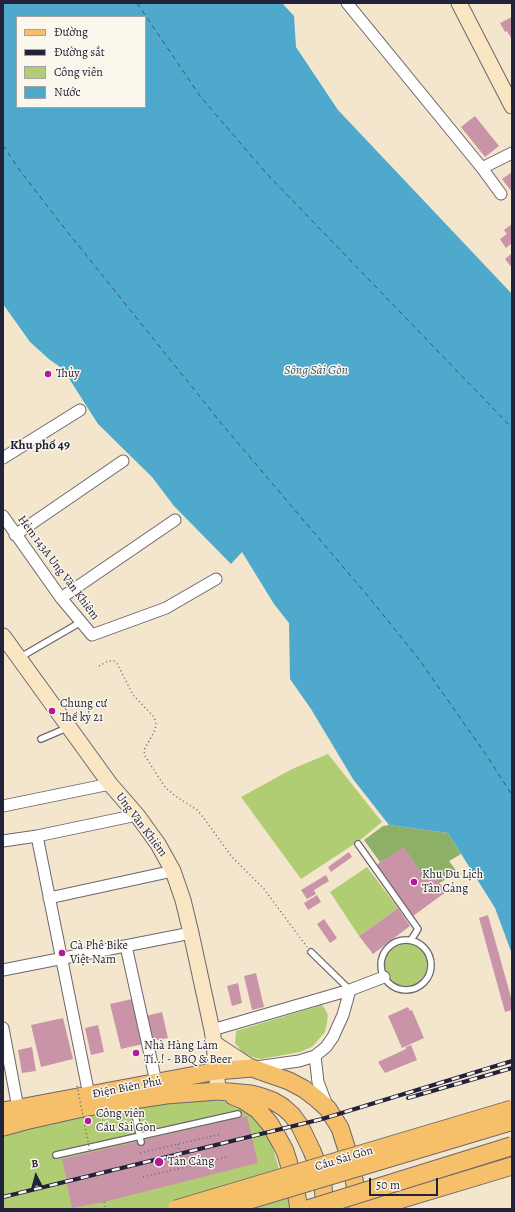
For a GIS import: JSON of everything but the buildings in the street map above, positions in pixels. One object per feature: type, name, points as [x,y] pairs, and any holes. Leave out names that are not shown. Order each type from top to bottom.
[{"type":"highway","name":"Cầu Sài Gòn","points":[[218,1209],[512,1121]]},
{"type":"highway","name":"Cầu Sài Gòn","points":[[258,1209],[512,1133]]},
{"type":"highway","points":[[309,1209],[512,1146]]},
{"type":"main road","points":[[459,3],[512,106]]},
{"type":"main road","name":"Ung Văn Khiêm","points":[[3,636],[110,784],[158,844],[173,871],[183,900],[213,1036],[218,1091]]},
{"type":"main road","points":[[213,1036],[252,1068],[289,1081],[304,1089],[318,1099],[328,1109],[340,1128],[350,1159],[357,1195],[358,1209]]},
{"type":"main road","name":"Điện Biên Phủ","points":[[10,1110],[83,1090],[156,1082],[217,1071],[252,1068]]},
{"type":"main road","points":[[218,1091],[243,1100],[258,1110],[270,1124],[285,1151],[294,1180],[299,1209]]},
{"type":"main road","points":[[218,1091],[251,1094],[262,1097],[273,1101],[292,1115],[300,1126],[312,1151],[323,1186],[325,1209]]},
{"type":"main road","name":"Điện Biên Phủ","points":[[3,1127],[86,1108],[166,1094],[218,1091]]},
{"type":"main road","name":"Cầu Sài Gòn","points":[[176,1209],[512,1108]]},
{"type":"main road","points":[[369,1209],[512,1166]]},
{"type":"street","points":[[347,3],[482,168],[501,194]]},
{"type":"street","points":[[482,168],[512,153]]},
{"type":"street","points":[[3,458],[80,410]]},
{"type":"street","points":[[15,534],[123,461]]},
{"type":"street","name":"Hẻm 143A Ung Văn Khiêm","points":[[3,516],[61,598],[92,635],[166,608],[216,579]]},
{"type":"street","points":[[61,598],[175,520]]},
{"type":"street","points":[[3,806],[110,784]]},
{"type":"street","points":[[3,841],[37,836],[136,815]]},
{"type":"street","points":[[37,836],[61,958],[83,1090]]},
{"type":"street","points":[[49,898],[173,871]]},
{"type":"street","points":[[3,970],[191,933]]},
{"type":"street","points":[[126,946],[156,1082]]},
{"type":"street","points":[[213,1036],[384,977]]},
{"type":"street","points":[[252,1068],[300,1061],[315,1056],[326,1047],[333,1037],[343,1015],[350,990]]},
{"type":"street","points":[[3,1028],[10,1110]]},
{"type":"street","points":[[315,1056],[318,1082],[328,1109]]},
{"type":"lane","points":[[20,658],[81,622]]},
{"type":"lane","points":[[41,739],[69,727]]},
{"type":"lane","points":[[358,844],[418,929],[411,940]]},
{"type":"lane","points":[[402,940],[411,940],[418,943],[425,949],[429,956],[431,965],[424,982],[417,987],[400,989],[392,985],[384,977],[381,962],[383,954],[387,948],[402,940]]},
{"type":"lane","points":[[310,952],[350,990]]},
{"type":"lane","points":[[131,1100],[140,1139]]},
{"type":"lane","points":[[56,1155],[140,1139],[238,1114]]},
{"type":"path","points":[[99,666],[108,661],[114,661],[118,665],[133,695],[154,717],[156,724],[155,730],[144,750],[145,756],[165,787],[174,795],[197,810],[232,857],[264,889],[310,952]]},
{"type":"path","points":[[83,1090],[90,1152]]},
{"type":"path","points":[[140,1153],[221,1134]]},
{"type":"path","points":[[178,1144],[184,1167]]},
{"type":"path","points":[[143,1177],[227,1157]]},
{"type":"path","points":[[104,1202],[106,1209]]},
{"type":"green space","points":[[328,754],[382,822],[359,841],[301,879],[241,797],[292,769]]},
{"type":"green space","points":[[389,825],[448,833],[461,854],[449,861],[458,873],[439,883],[434,875],[426,880],[404,848],[380,862],[364,840],[383,826]]},
{"type":"green space","points":[[367,867],[398,908],[359,936],[330,892]]},
{"type":"green space","points":[[406,943],[418,947],[424,953],[428,965],[424,977],[418,983],[406,987],[394,983],[388,977],[384,965],[388,953],[394,947]]},
{"type":"green space","points":[[322,1005],[328,1015],[325,1032],[312,1047],[300,1052],[261,1059],[251,1057],[242,1052],[235,1043],[236,1031]]},
{"type":"green space","points":[[197,1100],[223,1101],[247,1110],[269,1135],[291,1209],[3,1209],[3,1134],[69,1118],[138,1106]]},
{"type":"water","name":"Sông Sài Gòn","points":[[3,3],[282,3],[294,16],[296,47],[338,110],[512,294],[512,954],[495,908],[448,833],[389,825],[353,779],[311,709],[290,679],[289,623],[274,604],[242,552],[231,564],[174,506],[152,477],[98,424],[63,369],[50,360],[30,342],[3,304]]},
{"type":"ferry route","points":[[137,3],[146,16]]},
{"type":"ferry route","points":[[146,16],[200,96],[266,173],[512,428]]},
{"type":"ferry route","points":[[3,145],[18,168],[58,220],[221,423],[372,601],[418,658],[487,756],[512,795]]},
{"type":"railway","points":[[3,1197],[322,1119],[512,1061]]},
{"type":"railway","points":[[408,1098],[512,1068]]},
{"type":"place","name":"Thủy","points":[[48,374]]},
{"type":"place","name":"Chung cư Thế kỷ 21","points":[[52,711]]},
{"type":"place","name":"Khu Du Lịch Tân Cảng","points":[[414,882]]},
{"type":"place","name":"Cà Phê Bike Việt Nam","points":[[62,953]]},
{"type":"place","name":"Nhà Hàng Làm Tí..! - BBQ & Beer","points":[[136,1053]]},
{"type":"place","name":"Công viên Cầu Sài Gòn","points":[[88,1121]]},
{"type":"place","name":"Tân Cảng","points":[[159,1162]]},
{"type":"district","name":"Khu phố 49","points":[[40,446]]}]
